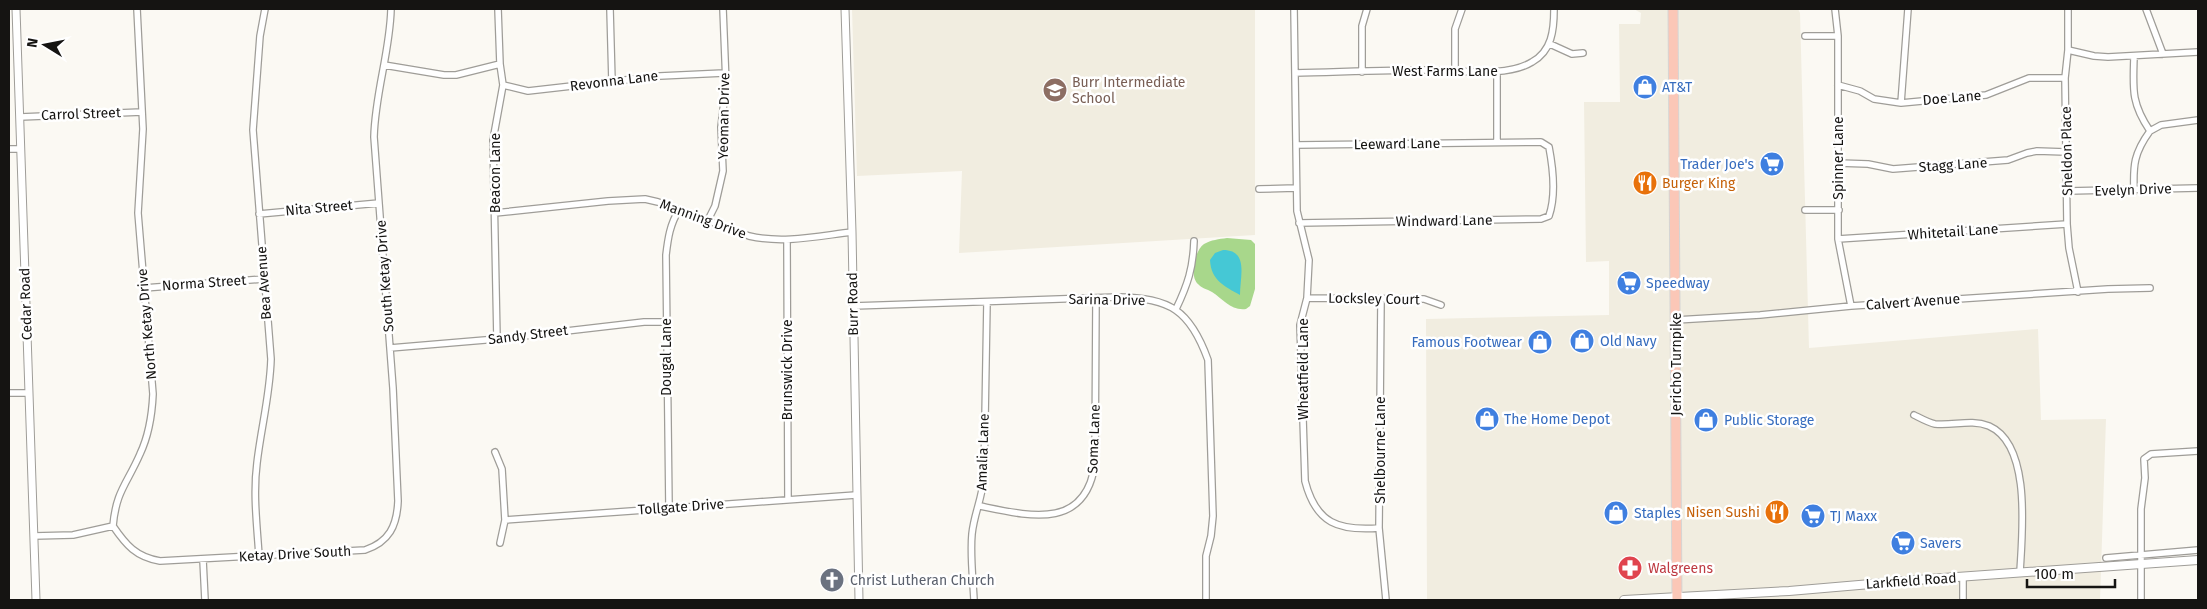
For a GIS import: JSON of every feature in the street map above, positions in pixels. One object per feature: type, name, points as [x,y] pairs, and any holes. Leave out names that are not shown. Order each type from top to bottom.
[{"type":"main road","name":"Jericho Turnpike","points":[[1673,9],[1677,599]]},
{"type":"main road","name":"Larkfield Road","points":[[1624,600],[1677,599],[2198,560]]},
{"type":"street","name":"Cedar Road","points":[[16,9],[36,600]]},
{"type":"street","name":"North Ketay Drive","points":[[113,526],[114,506],[118,494],[140,455],[152,415],[153,394],[138,213],[142,112],[137,9]]},
{"type":"street","name":"Bea Avenue","points":[[259,556],[255,504],[256,465],[267,401],[270,366],[253,130],[260,36],[265,9]]},
{"type":"street","name":"South Ketay Drive","points":[[385,540],[397,518],[398,501],[390,348],[374,118],[384,65],[391,9]]},
{"type":"street","name":"Beacon Lane","points":[[497,339],[493,140],[504,85],[500,64],[498,9]]},
{"type":"street","points":[[610,9],[612,82]]},
{"type":"street","name":"Yeoman Drive","points":[[708,220],[715,206],[723,171],[721,127],[726,84],[724,73],[723,9]]},
{"type":"street","name":"Burr Road","points":[[845,9],[852,232],[859,600]]},
{"type":"street","name":"Wheatfield Lane","points":[[1294,9],[1296,188],[1299,223],[1309,260],[1306,298],[1300,325],[1305,481],[1308,493],[1323,515],[1341,527],[1354,530],[1379,528]]},
{"type":"street","points":[[1362,72],[1362,26],[1368,9]]},
{"type":"street","points":[[1455,70],[1455,29],[1462,9]]},
{"type":"street","points":[[1554,9],[1550,44],[1572,54],[1583,53]]},
{"type":"street","name":"Spinner Lane","points":[[1834,9],[1838,36],[1838,239],[1851,306]]},
{"type":"street","points":[[1901,103],[1908,9]]},
{"type":"street","name":"Sheldon Place","points":[[2068,9],[2068,50],[2065,78],[2067,224],[2068,248],[2078,292]]},
{"type":"street","points":[[2146,9],[2163,54]]},
{"type":"street","points":[[1805,36],[1838,36]]},
{"type":"street","name":"West Farms Lane","points":[[1295,73],[1497,71],[1520,68],[1532,62],[1550,44]]},
{"type":"street","points":[[2068,50],[2094,56],[2134,57],[2198,52]]},
{"type":"street","points":[[2134,57],[2134,94],[2136,106],[2150,131]]},
{"type":"street","points":[[384,65],[444,75],[456,75],[500,64]]},
{"type":"street","points":[[1497,71],[1497,142]]},
{"type":"street","name":"Revonna Lane","points":[[504,85],[528,91],[690,74],[724,73]]},
{"type":"street","name":"Doe Lane","points":[[1838,85],[1860,91],[1874,99],[1901,103],[1986,95],[2029,78],[2065,78]]},
{"type":"street","name":"Carrol Street","points":[[20,117],[142,112]]},
{"type":"street","points":[[2134,191],[2135,159],[2138,148],[2150,131],[2161,125],[2198,120]]},
{"type":"street","name":"Leeward Lane","points":[[1296,145],[1541,142],[1549,147],[1552,176]]},
{"type":"street","points":[[9,149],[21,148]]},
{"type":"street","name":"Stagg Lane","points":[[1838,163],[1868,164],[1893,169],[2008,160],[2037,151],[2066,152]]},
{"type":"street","name":"Windward Lane","points":[[1299,223],[1541,219],[1549,216],[1552,206],[1552,176]]},
{"type":"street","points":[[1259,189],[1296,188]]},
{"type":"street","name":"Evelyn Drive","points":[[2068,191],[2134,191],[2198,188]]},
{"type":"street","name":"Manning Drive","points":[[495,213],[629,200],[652,201],[765,240],[787,240],[852,232]]},
{"type":"street","name":"Nita Street","points":[[259,214],[379,203]]},
{"type":"street","name":"Dougal Lane","points":[[669,508],[666,255],[673,219],[680,210]]},
{"type":"street","points":[[1805,210],[1839,210]]},
{"type":"street","name":"Whitetail Lane","points":[[1838,239],[2067,224]]},
{"type":"street","name":"Brunswick Drive","points":[[787,240],[788,500]]},
{"type":"street","points":[[1194,241],[1192,271],[1188,286],[1176,308],[1190,323],[1200,339],[1208,360],[1212,516],[1211,536],[1206,556],[1206,600]]},
{"type":"street","name":"Norma Street","points":[[144,288],[264,279]]},
{"type":"street","name":"Calvert Avenue","points":[[1676,320],[1760,315],[1851,306],[2150,288]]},
{"type":"street","name":"Soma Lane","points":[[980,506],[1033,516],[1063,510],[1076,505],[1086,495],[1092,481],[1095,463],[1096,298]]},
{"type":"street","name":"Sarina Drive","points":[[853,306],[1140,298],[1176,308]]},
{"type":"street","name":"Locksley Court","points":[[1306,298],[1424,299],[1441,305]]},
{"type":"street","name":"Shelbourne Lane","points":[[1381,299],[1379,528],[1386,600]]},
{"type":"street","name":"Amalia Lane","points":[[974,600],[972,537],[974,522],[980,506],[984,477],[987,302]]},
{"type":"street","name":"Sandy Street","points":[[390,348],[497,339],[634,323],[666,322]]},
{"type":"street","points":[[9,393],[28,393]]},
{"type":"street","points":[[1914,415],[1935,424],[1974,423],[1989,427],[2002,436],[2014,452],[2021,501],[2020,572]]},
{"type":"street","points":[[2141,600],[2141,509],[2144,458],[2152,454],[2198,450]]},
{"type":"street","points":[[495,452],[502,469],[506,520],[500,543]]},
{"type":"street","name":"Tollgate Drive","points":[[506,520],[856,495]]},
{"type":"street","points":[[34,536],[73,535],[113,526],[129,548],[138,555],[160,561],[203,560],[205,600]]},
{"type":"street","name":"Ketay Drive South","points":[[203,560],[365,550],[385,540]]},
{"type":"street","points":[[2106,558],[2198,550]]},
{"type":"street","points":[[1963,577],[1963,600]]},
{"type":"shaded area","name":"Burr Intermediate School","points":[[852,9],[1255,9],[1255,235],[959,253],[962,171],[857,176]]},
{"type":"shaded area","points":[[1634,9],[1798,9],[1800,13],[1809,348],[2038,329],[2041,420],[2106,419],[2100,600],[1427,600],[1426,319],[1609,315],[1609,261],[1586,262],[1584,102],[1620,102],[1619,24],[1640,24],[1641,13]]},
{"type":"green space","points":[[1227,238],[1251,240],[1255,244],[1255,289],[1250,306],[1246,309],[1236,308],[1228,304],[1199,285],[1195,280],[1194,263],[1201,247],[1209,242]]},
{"type":"water","points":[[1223,250],[1237,254],[1240,259],[1240,295],[1219,282],[1213,273],[1210,260],[1215,253]]},
{"type":"place","name":"AT&T","points":[[1645,87]]},
{"type":"place","name":"Burr Intermediate School","points":[[1055,90]]},
{"type":"place","name":"Trader Joe's","points":[[1772,164]]},
{"type":"place","name":"Burger King","points":[[1645,183]]},
{"type":"place","name":"Speedway","points":[[1629,283]]},
{"type":"place","name":"Old Navy","points":[[1582,341]]},
{"type":"place","name":"Famous Footwear","points":[[1540,342]]},
{"type":"place","name":"The Home Depot","points":[[1487,419]]},
{"type":"place","name":"Public Storage","points":[[1706,420]]},
{"type":"place","name":"Nisen Sushi","points":[[1777,512]]},
{"type":"place","name":"Staples","points":[[1616,513]]},
{"type":"place","name":"TJ Maxx","points":[[1813,516]]},
{"type":"place","name":"Savers","points":[[1903,543]]},
{"type":"place","name":"Walgreens","points":[[1630,568]]},
{"type":"place","name":"Christ Lutheran Church","points":[[832,580]]}]
